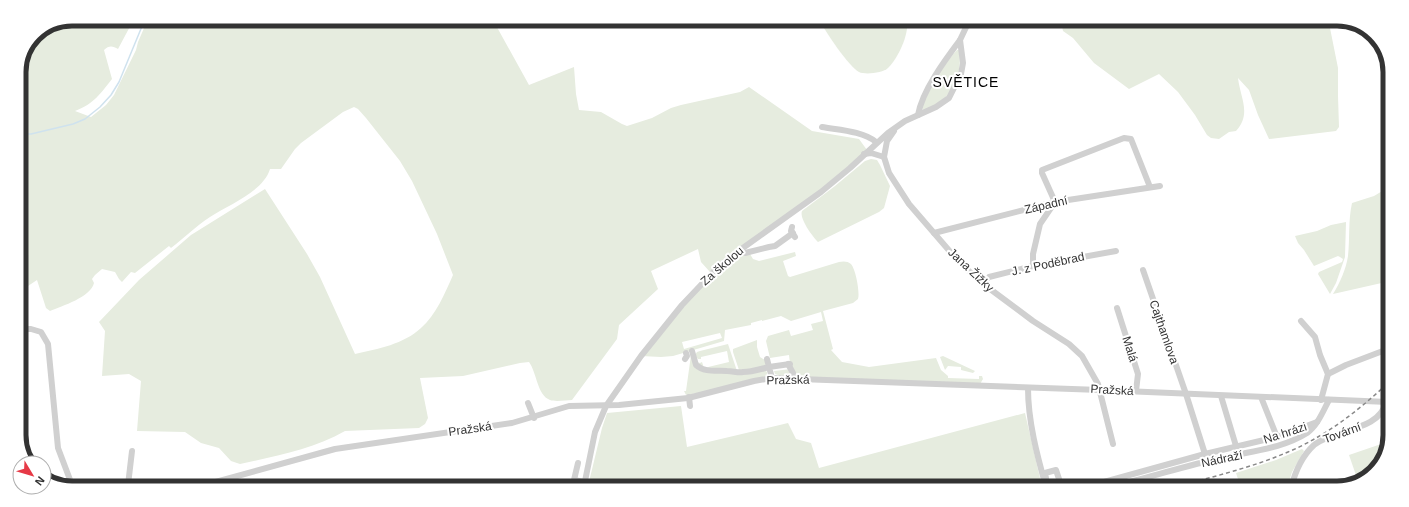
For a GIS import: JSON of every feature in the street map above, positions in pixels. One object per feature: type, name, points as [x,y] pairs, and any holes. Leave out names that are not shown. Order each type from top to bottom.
[{"type":"street","points":[[918,115],[926,94],[938,72],[960,40],[967,26]]},
{"type":"street","name":"Za školou","points":[[585,481],[595,432],[606,406],[641,356],[682,305],[706,278],[740,250],[821,192],[876,142],[905,120],[945,102],[953,92],[961,74],[963,63],[960,40]]},
{"type":"street","points":[[864,154],[871,153],[884,157],[887,141],[898,126]]},
{"type":"street","points":[[822,127],[859,134],[872,138],[876,142]]},
{"type":"street","points":[[1033,266],[1033,254],[1040,224],[1055,202],[1042,170],[1124,138],[1131,139],[1150,187]]},
{"type":"street","name":"Jana Žižky","points":[[884,157],[889,173],[909,204],[959,262],[982,283],[1033,321],[1076,349],[1082,356],[1092,372],[1100,390],[1113,444]]},
{"type":"street","name":"Západní","points":[[934,233],[1055,202],[1160,186]]},
{"type":"street","points":[[740,250],[745,253],[775,246],[793,232]]},
{"type":"street","name":"J. z Poděbrad","points":[[982,283],[989,277],[1033,266],[1116,251]]},
{"type":"street","name":"Cajthamlova","points":[[1143,270],[1186,394]]},
{"type":"street","name":"Malá","points":[[1117,308],[1138,374],[1136,392]]},
{"type":"street","points":[[1301,321],[1315,337],[1320,355],[1328,374],[1321,400]]},
{"type":"street","points":[[26,329],[41,332],[48,344],[58,448],[70,481]]},
{"type":"street","points":[[1328,374],[1346,365],[1383,351]]},
{"type":"street","points":[[702,362],[689,355],[696,365],[704,370],[743,372],[789,364],[793,379]]},
{"type":"street","points":[[767,359],[772,378]]},
{"type":"street","name":"Pražská","points":[[219,481],[335,449],[512,423],[534,418],[569,406],[606,406],[689,398],[754,381],[772,378],[1383,402]]},
{"type":"street","points":[[1028,388],[1038,456],[1045,481]]},
{"type":"street","points":[[681,391],[681,399]]},
{"type":"street","points":[[1186,394],[1205,454]]},
{"type":"street","points":[[1221,396],[1236,446]]},
{"type":"street","points":[[1261,397],[1278,437]]},
{"type":"street","points":[[689,398],[690,406]]},
{"type":"street","name":"Na hrázi","points":[[1110,481],[1205,454],[1278,437],[1317,422],[1329,400]]},
{"type":"street","points":[[528,404],[534,418]]},
{"type":"street","name":"Tovární","points":[[1294,481],[1300,464],[1314,445],[1327,437],[1371,422],[1383,411]]},
{"type":"street","name":"Nádraží","points":[[1132,481],[1223,457],[1245,454],[1291,441],[1308,432],[1317,422]]},
{"type":"street","points":[[128,481],[132,452]]},
{"type":"street","points":[[574,481],[578,463]]},
{"type":"street","points":[[1046,481],[1045,473],[1056,470],[1060,481]]},
{"type":"shaded area","points":[[130,26],[118,49],[111,46],[104,50],[112,79],[92,102],[75,111],[91,117],[106,105],[114,95],[136,50],[145,26],[496,26],[529,85],[574,67],[579,110],[601,112],[627,126],[652,118],[671,108],[740,92],[749,87],[812,131],[859,139],[867,150],[821,190],[710,272],[701,262],[698,249],[651,271],[658,289],[619,325],[617,339],[572,400],[550,400],[542,394],[529,362],[463,376],[420,378],[428,418],[425,424],[419,428],[345,431],[321,443],[281,455],[240,464],[231,461],[219,448],[201,443],[185,432],[137,431],[141,381],[129,374],[102,376],[105,331],[99,322],[139,280],[191,235],[265,189],[320,277],[355,354],[399,342],[414,334],[426,323],[436,310],[453,275],[437,234],[412,181],[400,161],[358,109],[354,107],[343,112],[301,143],[281,169],[270,169],[260,185],[253,191],[217,212],[171,248],[169,246],[135,273],[131,272],[122,282],[115,272],[102,269],[92,279],[94,283],[88,293],[68,304],[50,311],[46,308],[37,280],[26,287],[26,72],[29,54],[39,39],[54,29],[63,27]]},
{"type":"shaded area","points":[[823,26],[907,26],[905,39],[892,64],[886,70],[874,73],[862,73],[855,69],[832,40]]},
{"type":"shaded area","points":[[1062,26],[1331,26],[1330,28],[1338,68],[1339,127],[1336,131],[1269,139],[1249,90],[1238,78],[1244,105],[1241,125],[1236,131],[1229,132],[1219,139],[1211,138],[1207,135],[1195,115],[1178,92],[1159,74],[1129,89],[1094,63],[1073,38],[1063,31]]},
{"type":"shaded area","points":[[957,50],[959,50],[960,63],[958,76],[952,88],[942,101],[923,112],[925,99],[930,89],[941,70]]},
{"type":"shaded area","points":[[871,159],[877,160],[890,186],[884,208],[879,212],[818,242],[804,222],[802,218],[802,211],[865,161]]},
{"type":"shaded area","points":[[1383,191],[1383,283],[1333,294],[1342,276],[1347,261],[1352,203],[1374,196]]},
{"type":"shaded area","points":[[1346,222],[1345,257],[1336,283],[1330,294],[1318,274],[1319,272],[1342,262],[1343,259],[1338,256],[1314,266],[1298,243],[1295,236]]},
{"type":"shaded area","points":[[740,250],[741,255],[750,254],[753,259],[759,261],[795,252],[796,256],[783,261],[788,276],[790,277],[844,261],[851,264],[853,267],[858,287],[858,299],[853,303],[823,311],[833,349],[831,350],[842,362],[869,367],[936,358],[941,370],[948,376],[948,378],[979,379],[979,376],[982,376],[983,379],[980,384],[779,377],[774,371],[791,369],[789,355],[770,358],[766,341],[768,336],[789,330],[791,336],[813,330],[811,324],[823,321],[821,312],[791,321],[781,316],[751,323],[751,325],[725,330],[724,341],[673,356],[641,356],[682,305]],"holes":[[[720,333],[722,338],[684,349],[682,342]]]},
{"type":"shaded area","points":[[757,340],[757,347],[760,357],[765,360],[766,364],[764,367],[739,370],[733,349]]},
{"type":"shaded area","points":[[728,344],[737,371],[715,371],[704,369],[697,362],[702,362],[704,368],[729,362],[727,351],[701,357],[701,359],[698,359],[695,355],[700,351]]},
{"type":"shaded area","points":[[691,355],[698,369],[765,370],[767,372],[767,376],[686,395],[684,391],[686,391]]},
{"type":"shaded area","points":[[943,356],[975,371],[973,373],[961,370],[961,367],[948,366],[945,370],[940,357]]},
{"type":"shaded area","points":[[681,406],[687,447],[788,423],[796,439],[811,443],[819,468],[1025,413],[1041,481],[589,481],[607,413]]},
{"type":"shaded area","points":[[1382,444],[1381,450],[1374,463],[1368,470],[1357,477],[1349,455]]},
{"type":"shaded area","points":[[1302,449],[1304,451],[1292,472],[1289,481],[1239,481],[1236,473],[1276,460]]},
{"type":"waterway","points":[[26,134],[73,124],[85,119],[100,107],[111,95],[119,82],[142,26]]},
{"type":"railway","points":[[1198,481],[1260,463],[1302,446],[1341,422],[1383,387]]},
{"type":"district","name":"SVĚTICE","points":[[966,82]]}]
